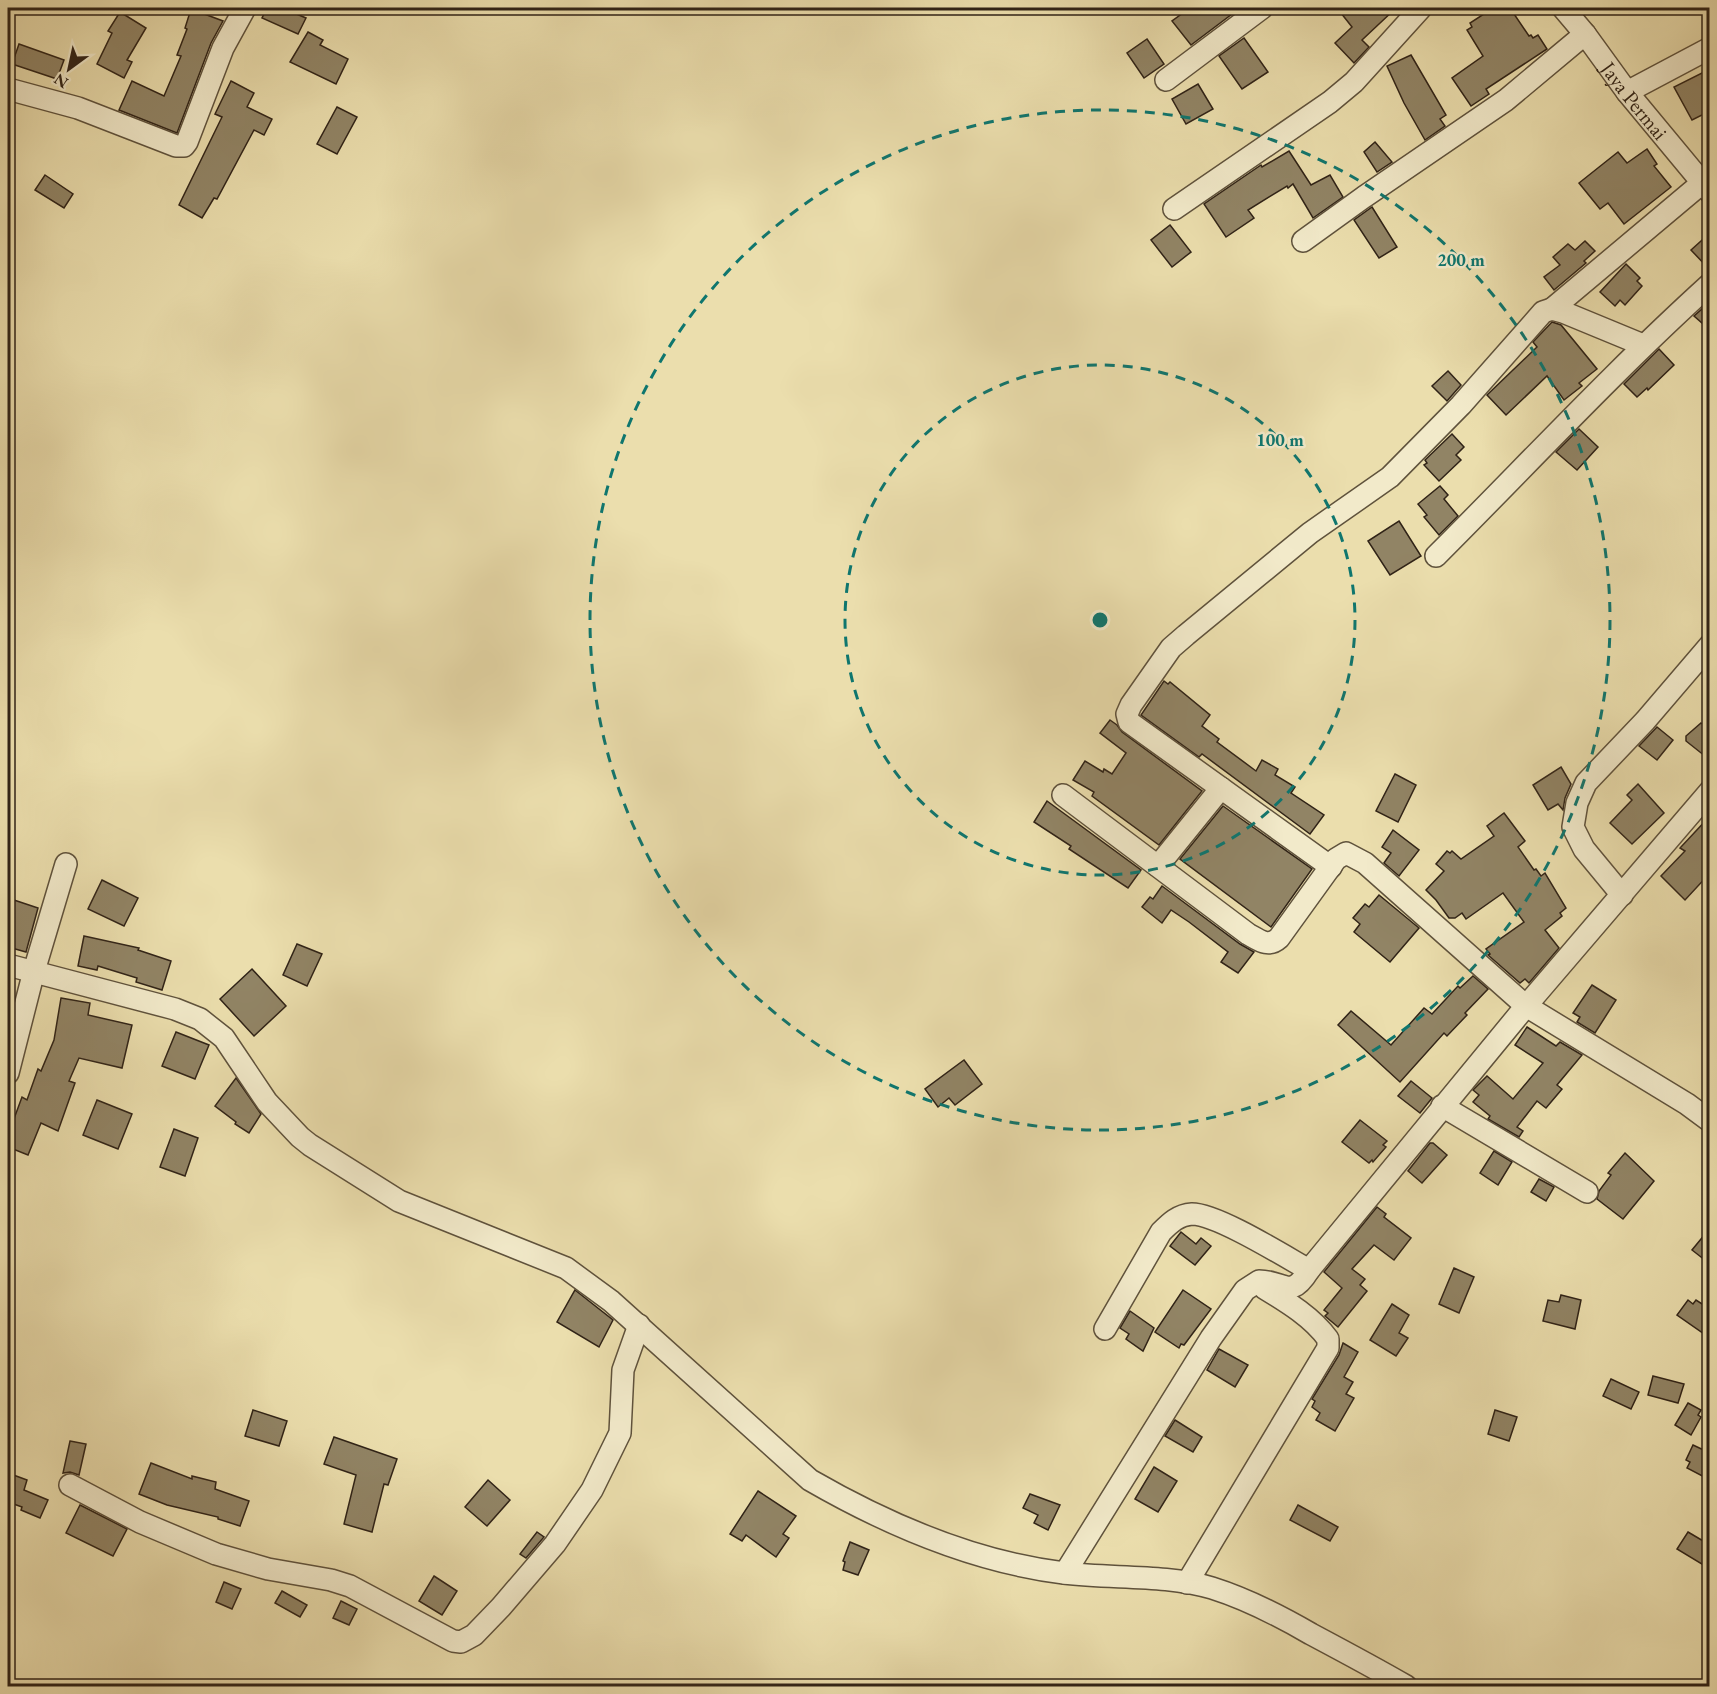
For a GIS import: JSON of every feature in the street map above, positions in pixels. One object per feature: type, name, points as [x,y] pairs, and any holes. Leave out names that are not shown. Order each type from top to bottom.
[{"type":"street","points":[[8,89],[78,108],[176,146],[184,146],[223,48],[245,8]]},
{"type":"street","points":[[1166,80],[1262,8]]},
{"type":"street","points":[[1174,209],[1330,102],[1354,82],[1421,8]]},
{"type":"street","name":"Jaya Permai","points":[[1563,8],[1627,92],[1706,187]]},
{"type":"street","points":[[1303,241],[1506,100],[1585,34]]},
{"type":"street","points":[[1627,92],[1710,48]]},
{"type":"street","points":[[1331,867],[1130,722],[1127,714],[1131,705],[1171,648],[1310,533],[1390,477],[1461,405],[1543,312],[1552,309],[1706,187]]},
{"type":"street","points":[[1436,556],[1643,345],[1710,284]]},
{"type":"street","points":[[1552,309],[1643,345]]},
{"type":"street","points":[[1618,898],[1584,849],[1573,827],[1577,803],[1586,783],[1645,721],[1710,645]]},
{"type":"street","points":[[1158,866],[1221,788]]},
{"type":"street","points":[[1065,1573],[1211,1338],[1245,1290],[1255,1282],[1263,1281],[1295,1287],[1301,1283],[1309,1270],[1442,1106],[1710,790]]},
{"type":"street","points":[[1063,795],[1248,934],[1267,944],[1279,938],[1331,867],[1341,855],[1346,853],[1365,863],[1526,1006],[1687,1104],[1710,1121]]},
{"type":"street","points":[[8,1073],[34,971],[66,864]]},
{"type":"street","points":[[8,965],[175,1009],[200,1019],[229,1044],[267,1102],[310,1145],[399,1201],[566,1268],[611,1301],[810,1480],[829,1491],[908,1528],[982,1557],[1065,1573],[1187,1582],[1212,1588],[1271,1612],[1406,1686]]},
{"type":"street","points":[[1442,1106],[1587,1192]]},
{"type":"street","points":[[1105,1329],[1161,1232],[1170,1222],[1181,1216],[1193,1214],[1218,1221],[1309,1270]]},
{"type":"street","points":[[1187,1582],[1328,1348],[1328,1339],[1320,1328],[1290,1304],[1255,1282]]},
{"type":"street","points":[[70,1485],[140,1522],[216,1554],[268,1569],[331,1580],[350,1586],[453,1641],[461,1642],[474,1635],[509,1598],[555,1544],[592,1490],[620,1432],[623,1370],[639,1325]]},
{"type":"building","points":[[267,8],[282,8],[306,18],[298,34],[262,18]]},
{"type":"building","points":[[1190,8],[1240,8],[1191,45],[1172,21]]},
{"type":"building","points":[[1337,8],[1396,8],[1362,40],[1369,47],[1354,63],[1335,43],[1352,27]]},
{"type":"building","points":[[1493,8],[1510,8],[1529,36],[1533,38],[1538,35],[1547,49],[1486,89],[1489,94],[1471,106],[1452,78],[1483,56],[1467,30],[1472,27],[1470,23]]},
{"type":"building","points":[[191,9],[223,21],[211,43],[177,133],[119,110],[132,81],[164,96],[181,56],[177,55],[187,29],[185,28]]},
{"type":"building","points":[[120,12],[146,28],[127,60],[132,62],[124,78],[97,64],[112,33],[108,31]]},
{"type":"building","points":[[308,32],[323,40],[320,45],[348,59],[336,84],[290,62]]},
{"type":"building","points":[[1244,38],[1268,72],[1242,89],[1219,56]]},
{"type":"building","points":[[1147,39],[1164,64],[1144,78],[1127,53]]},
{"type":"building","points":[[19,44],[64,60],[57,79],[12,64]]},
{"type":"building","points":[[1411,55],[1446,115],[1440,119],[1445,126],[1425,140],[1387,66]]},
{"type":"building","points":[[1710,69],[1710,111],[1692,120],[1674,87]]},
{"type":"building","points":[[231,81],[254,93],[247,107],[272,119],[264,135],[254,130],[217,199],[214,198],[202,218],[179,205],[222,117],[215,114]]},
{"type":"building","points":[[1198,84],[1213,109],[1186,124],[1172,99]]},
{"type":"building","points":[[337,107],[357,117],[337,154],[317,144]]},
{"type":"building","points":[[1375,142],[1392,162],[1377,172],[1364,152]]},
{"type":"building","points":[[1647,149],[1657,164],[1654,166],[1671,187],[1624,224],[1608,203],[1600,209],[1579,183],[1618,152],[1627,163]]},
{"type":"building","points":[[1289,151],[1311,185],[1330,175],[1343,197],[1313,218],[1293,184],[1288,188],[1287,186],[1248,210],[1254,218],[1226,237],[1204,204],[1261,165],[1262,167]]},
{"type":"building","points":[[45,175],[73,194],[64,208],[35,190]]},
{"type":"building","points":[[1372,207],[1397,247],[1379,258],[1354,220]]},
{"type":"building","points":[[1170,225],[1191,252],[1172,267],[1151,240]]},
{"type":"building","points":[[1710,233],[1710,270],[1691,250]]},
{"type":"building","points":[[1585,241],[1595,251],[1584,261],[1586,263],[1554,290],[1544,277],[1560,265],[1553,257],[1568,244],[1575,250]]},
{"type":"building","points":[[1626,264],[1640,278],[1637,281],[1642,286],[1625,305],[1620,300],[1615,306],[1600,292]]},
{"type":"building","points":[[1710,302],[1710,330],[1694,316]]},
{"type":"building","points":[[1552,322],[1561,325],[1597,369],[1579,383],[1582,386],[1564,400],[1547,376],[1506,415],[1487,395],[1537,347],[1533,342]]},
{"type":"building","points":[[1659,349],[1674,365],[1648,390],[1647,388],[1637,397],[1624,384]]},
{"type":"building","points":[[1448,371],[1461,385],[1447,401],[1432,386]]},
{"type":"building","points":[[1579,429],[1598,447],[1577,470],[1556,452]]},
{"type":"building","points":[[1452,434],[1464,447],[1456,455],[1461,460],[1439,481],[1424,465],[1427,463],[1425,460]]},
{"type":"building","points":[[1440,486],[1448,495],[1444,499],[1458,516],[1439,535],[1424,517],[1427,515],[1418,504]]},
{"type":"building","points":[[1399,521],[1421,556],[1390,575],[1368,541]]},
{"type":"building","points":[[1164,681],[1168,684],[1170,682],[1210,715],[1202,726],[1219,739],[1217,742],[1256,771],[1262,760],[1278,769],[1275,775],[1295,787],[1291,793],[1324,815],[1310,834],[1202,754],[1199,757],[1141,715]]},
{"type":"building","points":[[1110,720],[1122,732],[1202,791],[1159,845],[1092,796],[1094,792],[1073,780],[1085,761],[1103,772],[1104,769],[1112,774],[1126,753],[1100,733]]},
{"type":"building","points":[[1701,723],[1710,730],[1710,760],[1686,741],[1686,736]]},
{"type":"building","points":[[1657,727],[1673,740],[1657,760],[1639,746]]},
{"type":"building","points":[[1561,767],[1571,784],[1563,810],[1558,804],[1548,810],[1533,785]]},
{"type":"building","points":[[1395,774],[1416,785],[1398,822],[1376,811]]},
{"type":"building","points":[[1638,784],[1664,813],[1632,844],[1610,823],[1632,800],[1627,795]]},
{"type":"building","points":[[1047,801],[1141,870],[1128,888],[1069,849],[1071,846],[1034,822]]},
{"type":"building","points":[[1223,806],[1312,869],[1271,927],[1180,859]]},
{"type":"building","points":[[1504,813],[1525,841],[1518,847],[1534,870],[1536,869],[1541,876],[1545,873],[1566,908],[1560,913],[1562,916],[1545,930],[1559,948],[1529,983],[1525,979],[1520,983],[1488,955],[1490,954],[1486,949],[1524,922],[1503,893],[1466,919],[1462,913],[1455,918],[1449,918],[1426,890],[1444,871],[1436,864],[1447,851],[1450,853],[1452,851],[1461,859],[1494,836],[1487,826]]},
{"type":"building","points":[[1710,816],[1710,873],[1685,900],[1661,876],[1685,851],[1680,848]]},
{"type":"building","points":[[1393,830],[1419,850],[1399,876],[1384,863],[1391,853],[1382,847]]},
{"type":"building","points":[[102,880],[138,898],[124,926],[88,909]]},
{"type":"building","points":[[1162,886],[1254,952],[1238,973],[1221,962],[1228,952],[1189,922],[1171,910],[1162,923],[1142,907],[1150,897],[1153,899]]},
{"type":"building","points":[[1379,895],[1419,928],[1390,962],[1354,932],[1360,924],[1353,918],[1365,904],[1369,907]]},
{"type":"building","points":[[8,898],[38,908],[26,952],[8,947]]},
{"type":"building","points":[[84,936],[139,948],[138,950],[171,961],[162,990],[136,982],[137,978],[98,966],[97,970],[78,966]]},
{"type":"building","points":[[297,944],[322,954],[307,986],[283,975]]},
{"type":"building","points":[[252,969],[286,1006],[254,1036],[220,999]]},
{"type":"building","points":[[1473,976],[1488,989],[1465,1013],[1467,1015],[1447,1036],[1444,1033],[1400,1082],[1338,1025],[1351,1011],[1391,1045],[1424,1008],[1432,1014],[1458,986],[1460,988]]},
{"type":"building","points":[[1592,985],[1616,1000],[1595,1033],[1577,1022],[1580,1017],[1573,1013]]},
{"type":"building","points":[[61,998],[90,1003],[88,1015],[132,1025],[122,1068],[79,1058],[69,1081],[75,1083],[58,1131],[41,1123],[28,1155],[8,1147],[8,1135],[22,1097],[27,1100],[38,1069],[41,1071],[54,1040]]},
{"type":"building","points":[[1527,1027],[1556,1046],[1560,1042],[1582,1055],[1557,1085],[1562,1089],[1546,1108],[1537,1101],[1517,1127],[1523,1131],[1519,1137],[1488,1119],[1490,1116],[1473,1102],[1479,1095],[1473,1090],[1487,1076],[1513,1099],[1543,1063],[1515,1045]]},
{"type":"building","points":[[176,1032],[209,1045],[195,1079],[162,1066]]},
{"type":"building","points":[[964,1060],[982,1084],[955,1105],[949,1098],[938,1107],[925,1089]]},
{"type":"building","points":[[236,1078],[261,1114],[249,1133],[215,1106]]},
{"type":"building","points":[[1411,1081],[1432,1098],[1420,1113],[1398,1096]]},
{"type":"building","points":[[97,1100],[132,1114],[118,1149],[83,1135]]},
{"type":"building","points":[[1360,1120],[1387,1141],[1383,1145],[1386,1147],[1373,1162],[1372,1160],[1369,1163],[1342,1142]]},
{"type":"building","points":[[174,1129],[198,1138],[185,1176],[160,1167]]},
{"type":"building","points":[[1430,1143],[1447,1155],[1422,1183],[1408,1171]]},
{"type":"building","points":[[1494,1151],[1512,1162],[1498,1185],[1480,1173]]},
{"type":"building","points":[[1625,1153],[1654,1181],[1623,1219],[1597,1199],[1599,1191],[1611,1175],[1608,1173]]},
{"type":"building","points":[[1539,1179],[1554,1187],[1546,1201],[1531,1192]]},
{"type":"building","points":[[1377,1207],[1386,1214],[1384,1217],[1411,1238],[1394,1260],[1374,1245],[1352,1269],[1365,1279],[1360,1285],[1367,1291],[1338,1327],[1325,1316],[1328,1313],[1324,1310],[1342,1288],[1324,1272]]},
{"type":"building","points":[[1710,1228],[1710,1264],[1692,1250]]},
{"type":"building","points":[[1181,1232],[1196,1244],[1201,1238],[1211,1246],[1195,1265],[1170,1246]]},
{"type":"building","points":[[1454,1268],[1474,1277],[1459,1313],[1439,1304]]},
{"type":"building","points":[[575,1290],[613,1320],[599,1347],[557,1322]]},
{"type":"building","points":[[1183,1290],[1211,1309],[1184,1345],[1181,1344],[1179,1348],[1155,1332]]},
{"type":"building","points":[[1561,1295],[1581,1300],[1575,1329],[1543,1321],[1548,1300],[1559,1302]]},
{"type":"building","points":[[1688,1300],[1693,1304],[1696,1300],[1710,1309],[1710,1338],[1677,1315]]},
{"type":"building","points":[[1392,1304],[1409,1315],[1399,1333],[1408,1338],[1396,1356],[1370,1340]]},
{"type":"building","points":[[1130,1311],[1154,1328],[1143,1351],[1126,1339],[1129,1334],[1120,1328]]},
{"type":"building","points":[[1343,1343],[1358,1352],[1344,1377],[1353,1382],[1346,1394],[1354,1398],[1335,1431],[1316,1420],[1320,1413],[1312,1407],[1315,1401],[1312,1399],[1339,1355]]},
{"type":"building","points":[[1219,1349],[1248,1365],[1235,1387],[1207,1370]]},
{"type":"building","points":[[1653,1376],[1684,1384],[1678,1403],[1648,1395]]},
{"type":"building","points":[[1611,1379],[1639,1392],[1631,1409],[1603,1396]]},
{"type":"building","points":[[1688,1403],[1701,1410],[1698,1415],[1701,1417],[1691,1435],[1675,1425]]},
{"type":"building","points":[[253,1410],[287,1421],[279,1446],[245,1436]]},
{"type":"building","points":[[1495,1410],[1517,1417],[1509,1441],[1488,1434]]},
{"type":"building","points":[[1175,1420],[1202,1437],[1193,1452],[1165,1436]]},
{"type":"building","points":[[334,1437],[397,1459],[388,1485],[384,1484],[372,1532],[344,1524],[356,1475],[324,1464]]},
{"type":"building","points":[[70,1441],[86,1444],[79,1475],[70,1472],[63,1473]]},
{"type":"building","points":[[1693,1445],[1710,1453],[1710,1480],[1687,1468],[1690,1462],[1686,1460]]},
{"type":"building","points":[[151,1463],[192,1479],[192,1476],[216,1482],[215,1489],[249,1501],[240,1526],[218,1519],[218,1517],[167,1505],[139,1494]]},
{"type":"building","points":[[1154,1467],[1177,1481],[1158,1512],[1135,1499]]},
{"type":"building","points":[[8,1473],[27,1480],[24,1490],[48,1500],[40,1518],[8,1502]]},
{"type":"building","points":[[488,1480],[510,1500],[487,1526],[465,1507]]},
{"type":"building","points":[[758,1491],[796,1516],[783,1534],[789,1538],[776,1557],[746,1535],[742,1541],[730,1534]]},
{"type":"building","points":[[1030,1494],[1060,1505],[1048,1530],[1034,1523],[1038,1515],[1023,1508]]},
{"type":"building","points":[[80,1505],[127,1529],[113,1556],[66,1533]]},
{"type":"building","points":[[1298,1505],[1338,1527],[1330,1541],[1290,1520]]},
{"type":"building","points":[[537,1532],[544,1537],[526,1558],[520,1554]]},
{"type":"building","points":[[1688,1532],[1710,1545],[1710,1569],[1677,1549]]},
{"type":"building","points":[[850,1542],[869,1550],[858,1575],[843,1570],[845,1562],[843,1561]]},
{"type":"building","points":[[434,1576],[457,1591],[442,1615],[419,1601]]},
{"type":"building","points":[[224,1582],[241,1589],[232,1609],[216,1602]]},
{"type":"building","points":[[282,1591],[307,1605],[300,1617],[275,1603]]},
{"type":"building","points":[[341,1601],[357,1609],[349,1625],[333,1618]]}]
